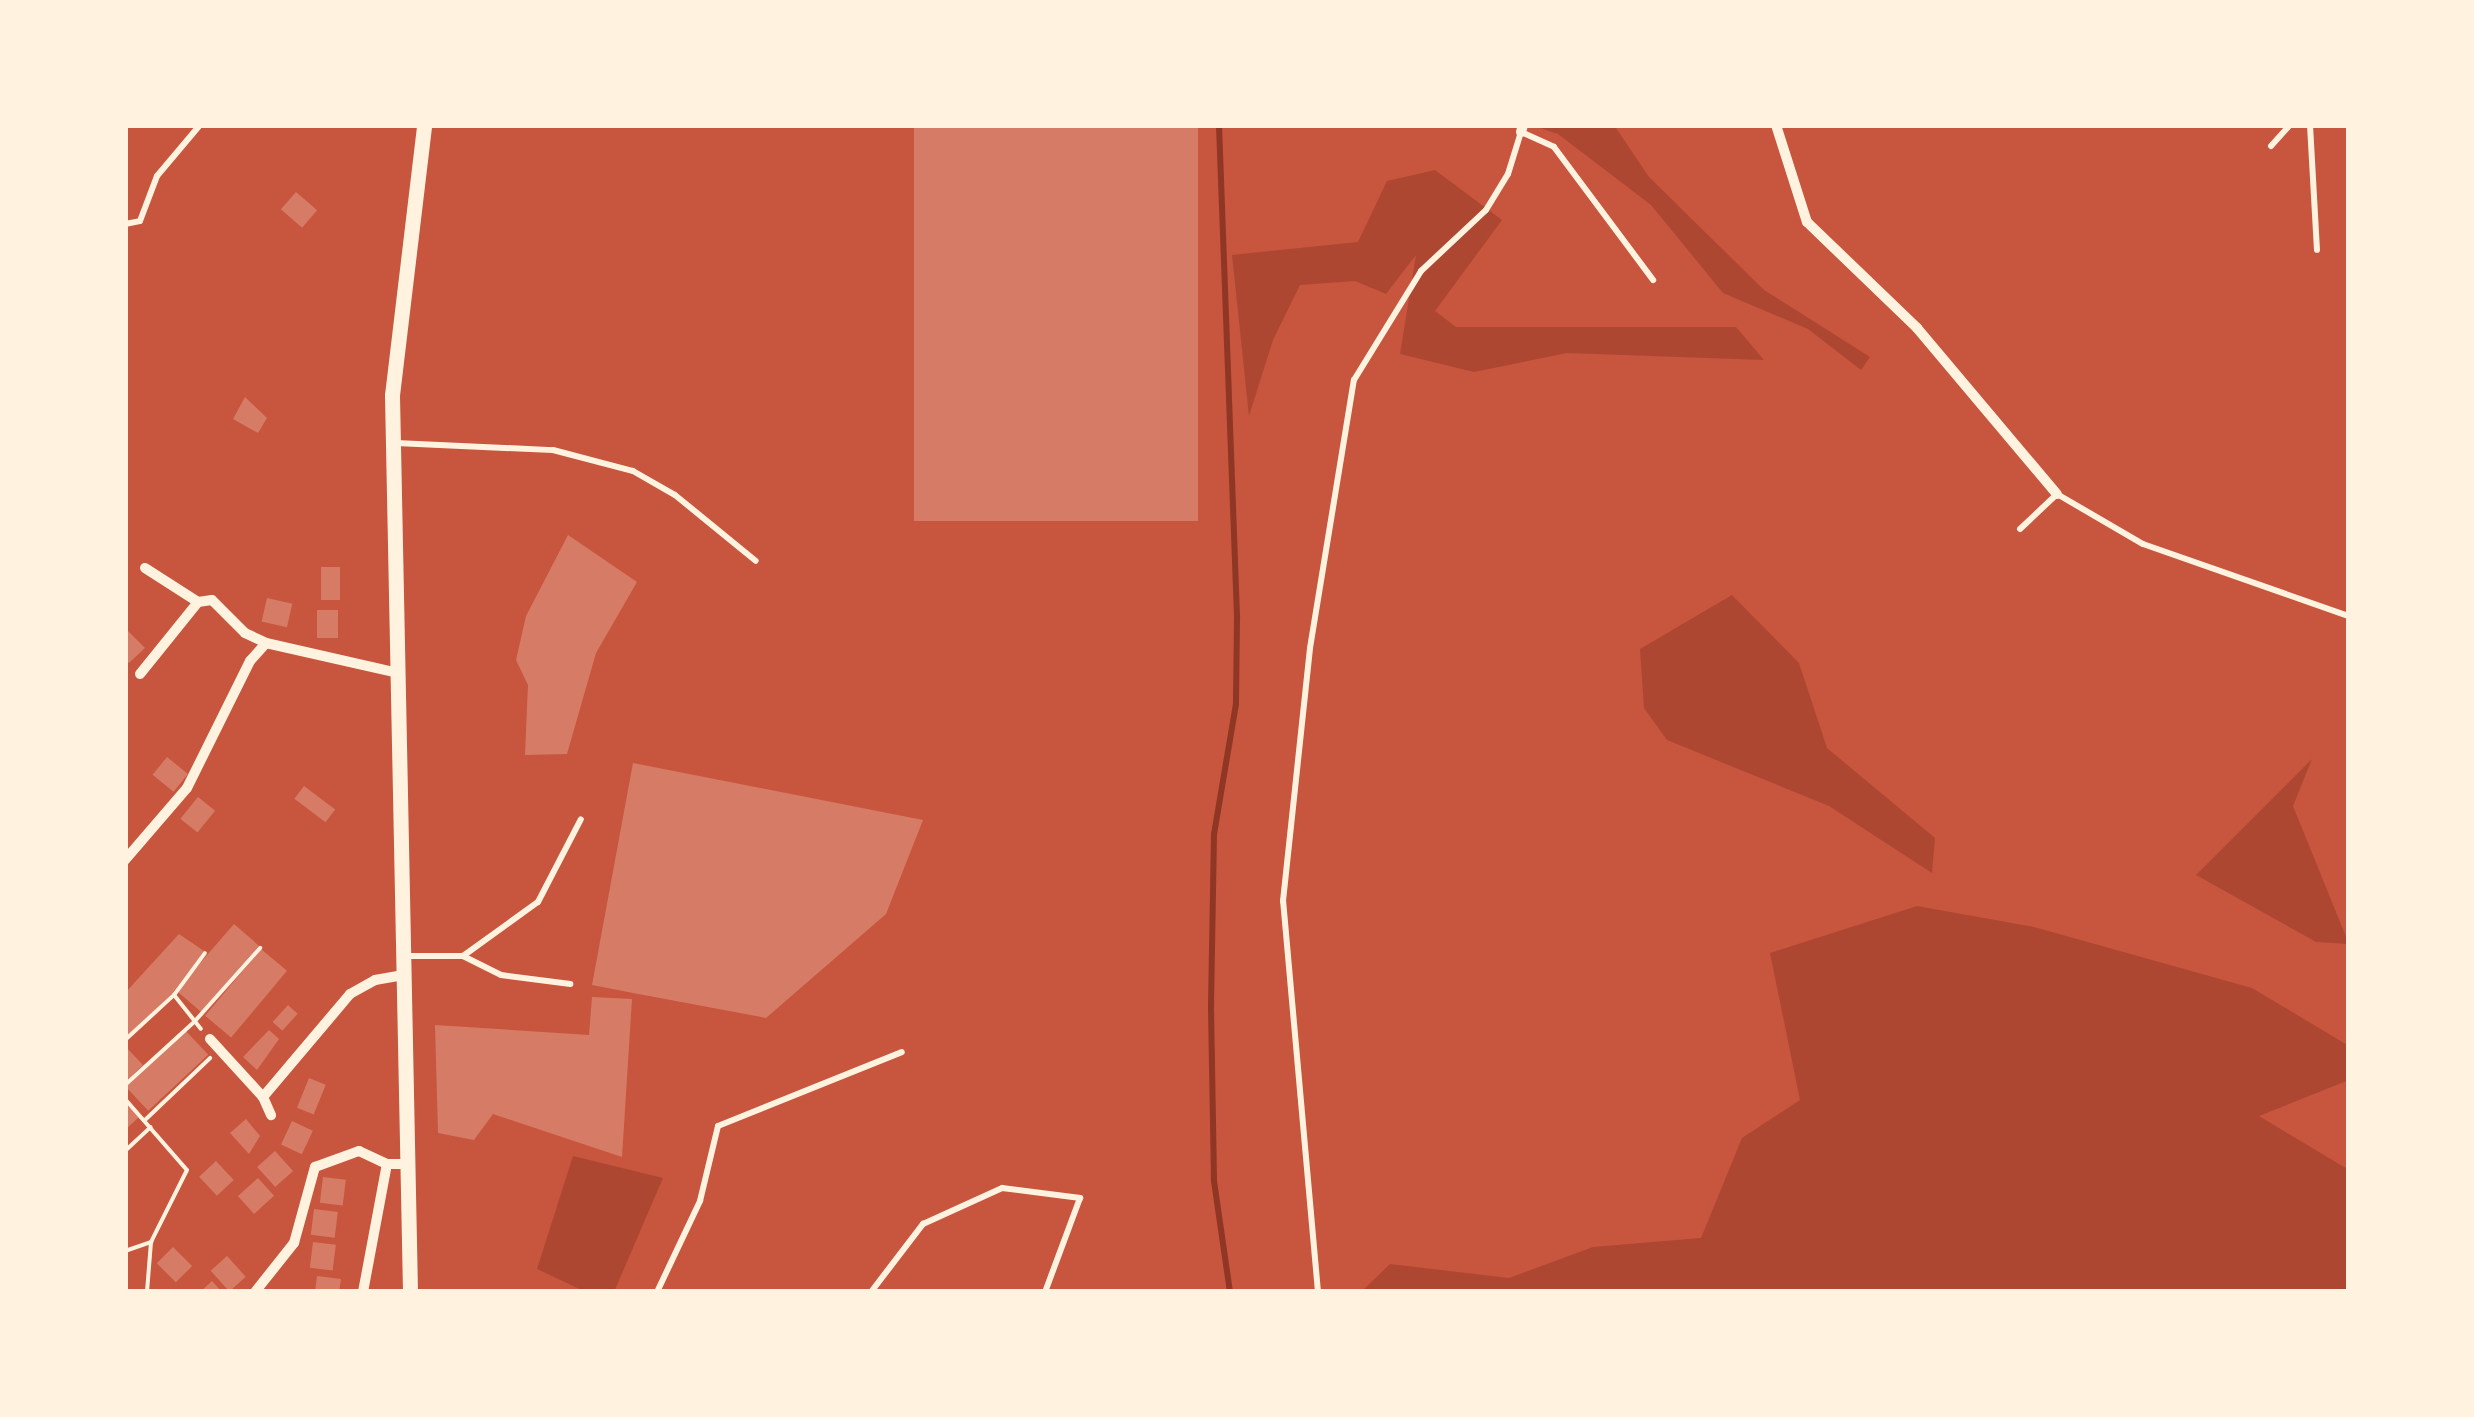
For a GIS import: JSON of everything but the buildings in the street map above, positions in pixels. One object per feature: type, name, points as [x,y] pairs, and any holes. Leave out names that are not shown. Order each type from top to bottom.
[{"type":"street","points":[[410,1292],[394,344],[424,125]]},
{"type":"street","points":[[1776,125],[1807,222],[1916,328],[2057,494]]},
{"type":"street","points":[[145,568],[198,602],[212,600],[245,633],[266,643],[398,673]]},
{"type":"street","points":[[140,674],[198,602]]},
{"type":"street","points":[[125,860],[187,788],[250,661],[266,643]]},
{"type":"street","points":[[263,1097],[350,994],[376,980],[404,976]]},
{"type":"street","points":[[210,1039],[263,1097],[271,1115]]},
{"type":"street","points":[[255,1292],[294,1243],[315,1167],[359,1151],[387,1164],[407,1164]]},
{"type":"street","points":[[363,1292],[387,1164]]},
{"type":"lane","points":[[125,224],[140,221],[157,176],[200,125]]},
{"type":"lane","points":[[2271,146],[2290,125]]},
{"type":"lane","points":[[2310,125],[2317,250]]},
{"type":"lane","points":[[1318,1292],[1282,901],[1310,648],[1354,380],[1421,271],[1486,210],[1508,174],[1522,129],[1554,146],[1653,280]]},
{"type":"lane","points":[[393,443],[432,440],[554,450],[633,471],[675,496],[756,561]]},
{"type":"lane","points":[[2020,529],[2057,494],[2143,544],[2349,616]]},
{"type":"lane","points":[[463,956],[538,902],[581,819]]},
{"type":"lane","points":[[404,956],[463,956],[501,974],[570,984]]},
{"type":"lane","points":[[657,1292],[700,1201],[718,1126],[902,1052]]},
{"type":"lane","points":[[871,1292],[923,1224],[1002,1188],[1080,1198],[1044,1292]]},
{"type":"path","points":[[125,1085],[195,1021],[260,948]]},
{"type":"path","points":[[125,1040],[174,995],[205,953]]},
{"type":"path","points":[[174,995],[210,1039]]},
{"type":"path","points":[[145,1120],[221,1048]]},
{"type":"path","points":[[125,1099],[188,1170],[150,1242],[147,1292]]},
{"type":"path","points":[[125,1151],[151,1126]]},
{"type":"path","points":[[125,1250],[150,1242]]},
{"type":"shaded area","points":[[1531,125],[1614,125],[1649,177],[1764,290],[1870,357],[1861,370],[1808,329],[1723,293],[1651,205],[1558,134]]},
{"type":"shaded area","points":[[1435,170],[1502,220],[1435,311],[1456,327],[1736,327],[1764,360],[1567,353],[1474,372],[1400,354],[1416,255],[1386,294],[1355,281],[1300,285],[1273,340],[1249,416],[1232,255],[1358,242],[1387,181]]},
{"type":"shaded area","points":[[1732,595],[1799,663],[1827,748],[1935,838],[1932,873],[1829,806],[1667,740],[1644,708],[1640,649]]},
{"type":"shaded area","points":[[2312,759],[2293,806],[2349,944],[2316,942],[2196,875]]},
{"type":"shaded area","points":[[1917,906],[2034,927],[2252,988],[2349,1046],[2349,1080],[2259,1116],[2349,1170],[2349,1292],[1361,1292],[1390,1264],[1509,1278],[1593,1247],[1701,1238],[1742,1138],[1800,1100],[1770,953]]},
{"type":"shaded area","points":[[573,1156],[663,1178],[614,1292],[586,1292],[537,1269]]},
{"type":"waterway","points":[[1219,125],[1237,619],[1236,704],[1214,834],[1211,1008],[1214,1181],[1230,1292]]}]
